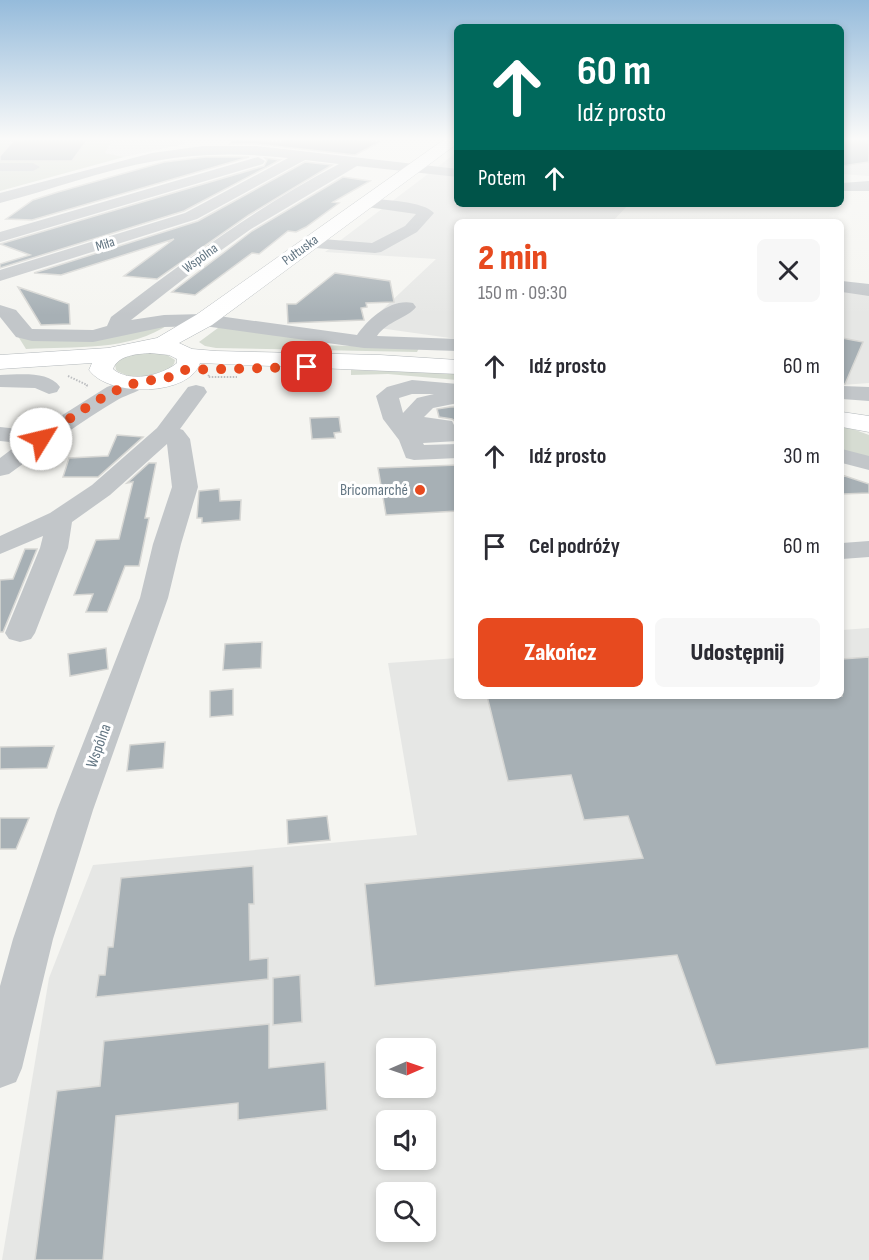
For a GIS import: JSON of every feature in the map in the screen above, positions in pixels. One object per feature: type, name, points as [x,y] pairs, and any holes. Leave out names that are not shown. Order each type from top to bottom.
[{"type":"main road","name":"Pułtuska","points":[[150,346],[172,339],[204,320],[373,198]]},
{"type":"main road","name":"Pułtuska","points":[[184,359],[184,341],[204,320]]},
{"type":"main road","points":[[0,372],[108,369],[125,350],[150,346],[184,359],[454,367]]},
{"type":"main road","points":[[0,362],[108,369],[136,383],[168,378],[184,359]]},
{"type":"main road","points":[[844,420],[869,424]]},
{"type":"street","points":[[0,237],[134,198]]},
{"type":"street","name":"Miła","points":[[0,276],[176,222],[215,198]]},
{"type":"street","name":"Wspólna","points":[[117,329],[118,321],[207,252],[290,198]]},
{"type":"street","points":[[310,243],[375,248],[411,229],[426,213],[420,210],[366,203]]},
{"type":"street","points":[[844,287],[869,290]]},
{"type":"street","points":[[364,342],[367,333],[391,313],[406,307]]},
{"type":"street","points":[[0,311],[9,314],[23,333],[32,334],[93,336],[117,329],[164,321],[204,320],[364,342],[454,345]]},
{"type":"street","points":[[66,422],[102,390],[108,369]]},
{"type":"street","points":[[0,381],[39,382],[49,387]]},
{"type":"street","points":[[0,469],[66,422],[115,392],[136,383]]},
{"type":"street","points":[[454,391],[419,387],[403,388],[387,396],[390,414],[399,429],[410,437],[454,434]]},
{"type":"street","points":[[0,546],[59,519],[101,490],[165,433],[196,392]]},
{"type":"street","points":[[844,393],[869,394]]},
{"type":"street","points":[[454,397],[425,403],[412,416],[413,421],[419,426],[454,425]]},
{"type":"street","name":"Wspólna","points":[[0,1068],[33,939],[75,810],[154,598],[167,544],[185,486],[178,439],[175,435],[165,433]]},
{"type":"street","points":[[0,434],[41,439]]},
{"type":"street","points":[[410,437],[414,453],[454,451]]},
{"type":"street","points":[[844,457],[869,463]]},
{"type":"street","points":[[20,633],[54,548],[59,519]]},
{"type":"street","points":[[844,550],[869,549]]},
{"type":"shaded area","points":[[397,198],[454,198],[454,207],[626,207],[615,219],[454,219],[454,339],[365,326],[436,259],[325,252]]},
{"type":"shaded area","points":[[844,286],[869,290],[869,383],[844,385]]},
{"type":"shaded area","points":[[171,323],[138,339],[101,346],[26,349],[16,333],[25,337]]},
{"type":"shaded area","points":[[222,325],[319,337],[319,345],[419,348],[417,352],[216,348],[199,342]]},
{"type":"shaded area","points":[[142,352],[164,353],[175,360],[174,364],[162,373],[146,377],[130,376],[116,370],[115,364],[122,358]]},
{"type":"shaded area","points":[[351,370],[454,373],[454,380],[388,374],[351,375]]},
{"type":"shaded area","points":[[844,426],[869,435],[869,459],[844,453]]},
{"type":"shaded area","points":[[869,628],[869,1260],[2,1260],[49,978],[93,865],[417,835],[388,663],[454,658],[454,699],[844,699],[844,630]]},
{"type":"building","points":[[40,198],[108,198],[32,220],[6,219]]},
{"type":"building","points":[[156,198],[209,198],[184,211],[0,268],[0,264],[30,255],[0,244]]},
{"type":"building","points":[[240,198],[278,198],[157,279],[124,276],[174,239],[61,275],[34,273],[198,221]]},
{"type":"building","points":[[308,198],[340,198],[333,202],[339,203],[306,227],[296,232],[288,231],[259,254],[252,253],[195,295],[172,292],[252,231]]},
{"type":"building","points":[[335,273],[390,281],[394,302],[366,303],[367,307],[361,308],[364,320],[288,323],[287,304],[296,304]]},
{"type":"building","points":[[18,287],[69,304],[70,324],[41,325]]},
{"type":"building","points":[[844,338],[863,342],[845,384]]},
{"type":"building","points":[[454,407],[454,420],[439,417],[437,409]]},
{"type":"building","points":[[339,417],[341,432],[334,433],[335,438],[312,439],[310,418]]},
{"type":"building","points":[[117,435],[143,437],[98,477],[63,477],[69,458],[108,456]]},
{"type":"building","points":[[149,463],[156,463],[145,518],[149,518],[139,566],[125,566],[107,612],[86,612],[93,594],[74,595],[96,540],[119,539],[133,482],[127,483]]},
{"type":"building","name":"Bricomarché","points":[[454,465],[454,511],[386,515],[378,468]]},
{"type":"building","points":[[844,476],[869,484],[869,493],[844,494]]},
{"type":"building","points":[[219,489],[220,501],[241,500],[240,520],[202,523],[202,518],[197,518],[199,491]]},
{"type":"building","points":[[25,549],[37,549],[3,632],[0,632],[0,580],[13,579]]},
{"type":"building","points":[[262,642],[261,668],[223,670],[225,644]]},
{"type":"building","points":[[106,648],[108,669],[70,676],[68,654]]},
{"type":"building","points":[[869,657],[869,1048],[716,1065],[677,955],[375,986],[365,884],[643,858],[628,816],[584,820],[571,775],[508,781],[488,699],[844,699],[844,659]]},
{"type":"building","points":[[233,689],[233,715],[210,717],[210,691]]},
{"type":"building","points":[[165,742],[163,768],[127,771],[130,745]]},
{"type":"building","points":[[54,746],[47,768],[0,769],[0,747]]},
{"type":"building","points":[[327,816],[330,840],[288,844],[287,820]]},
{"type":"building","points":[[0,818],[29,818],[16,849],[0,849]]},
{"type":"building","points":[[253,866],[254,904],[249,904],[250,960],[268,958],[268,979],[96,997],[99,975],[105,975],[108,947],[113,947],[121,878]]},
{"type":"building","points":[[300,975],[302,1022],[273,1025],[273,978]]},
{"type":"building","points":[[269,1024],[269,1068],[325,1062],[327,1110],[238,1120],[238,1103],[116,1116],[103,1260],[35,1260],[57,1091],[100,1086],[104,1041]]},
{"type":"place","name":"Bricomarché","points":[[420,490]]},
{"type":"route","points":[[41,439],[115,392],[136,383],[168,378],[185,370],[307,367]]}]
